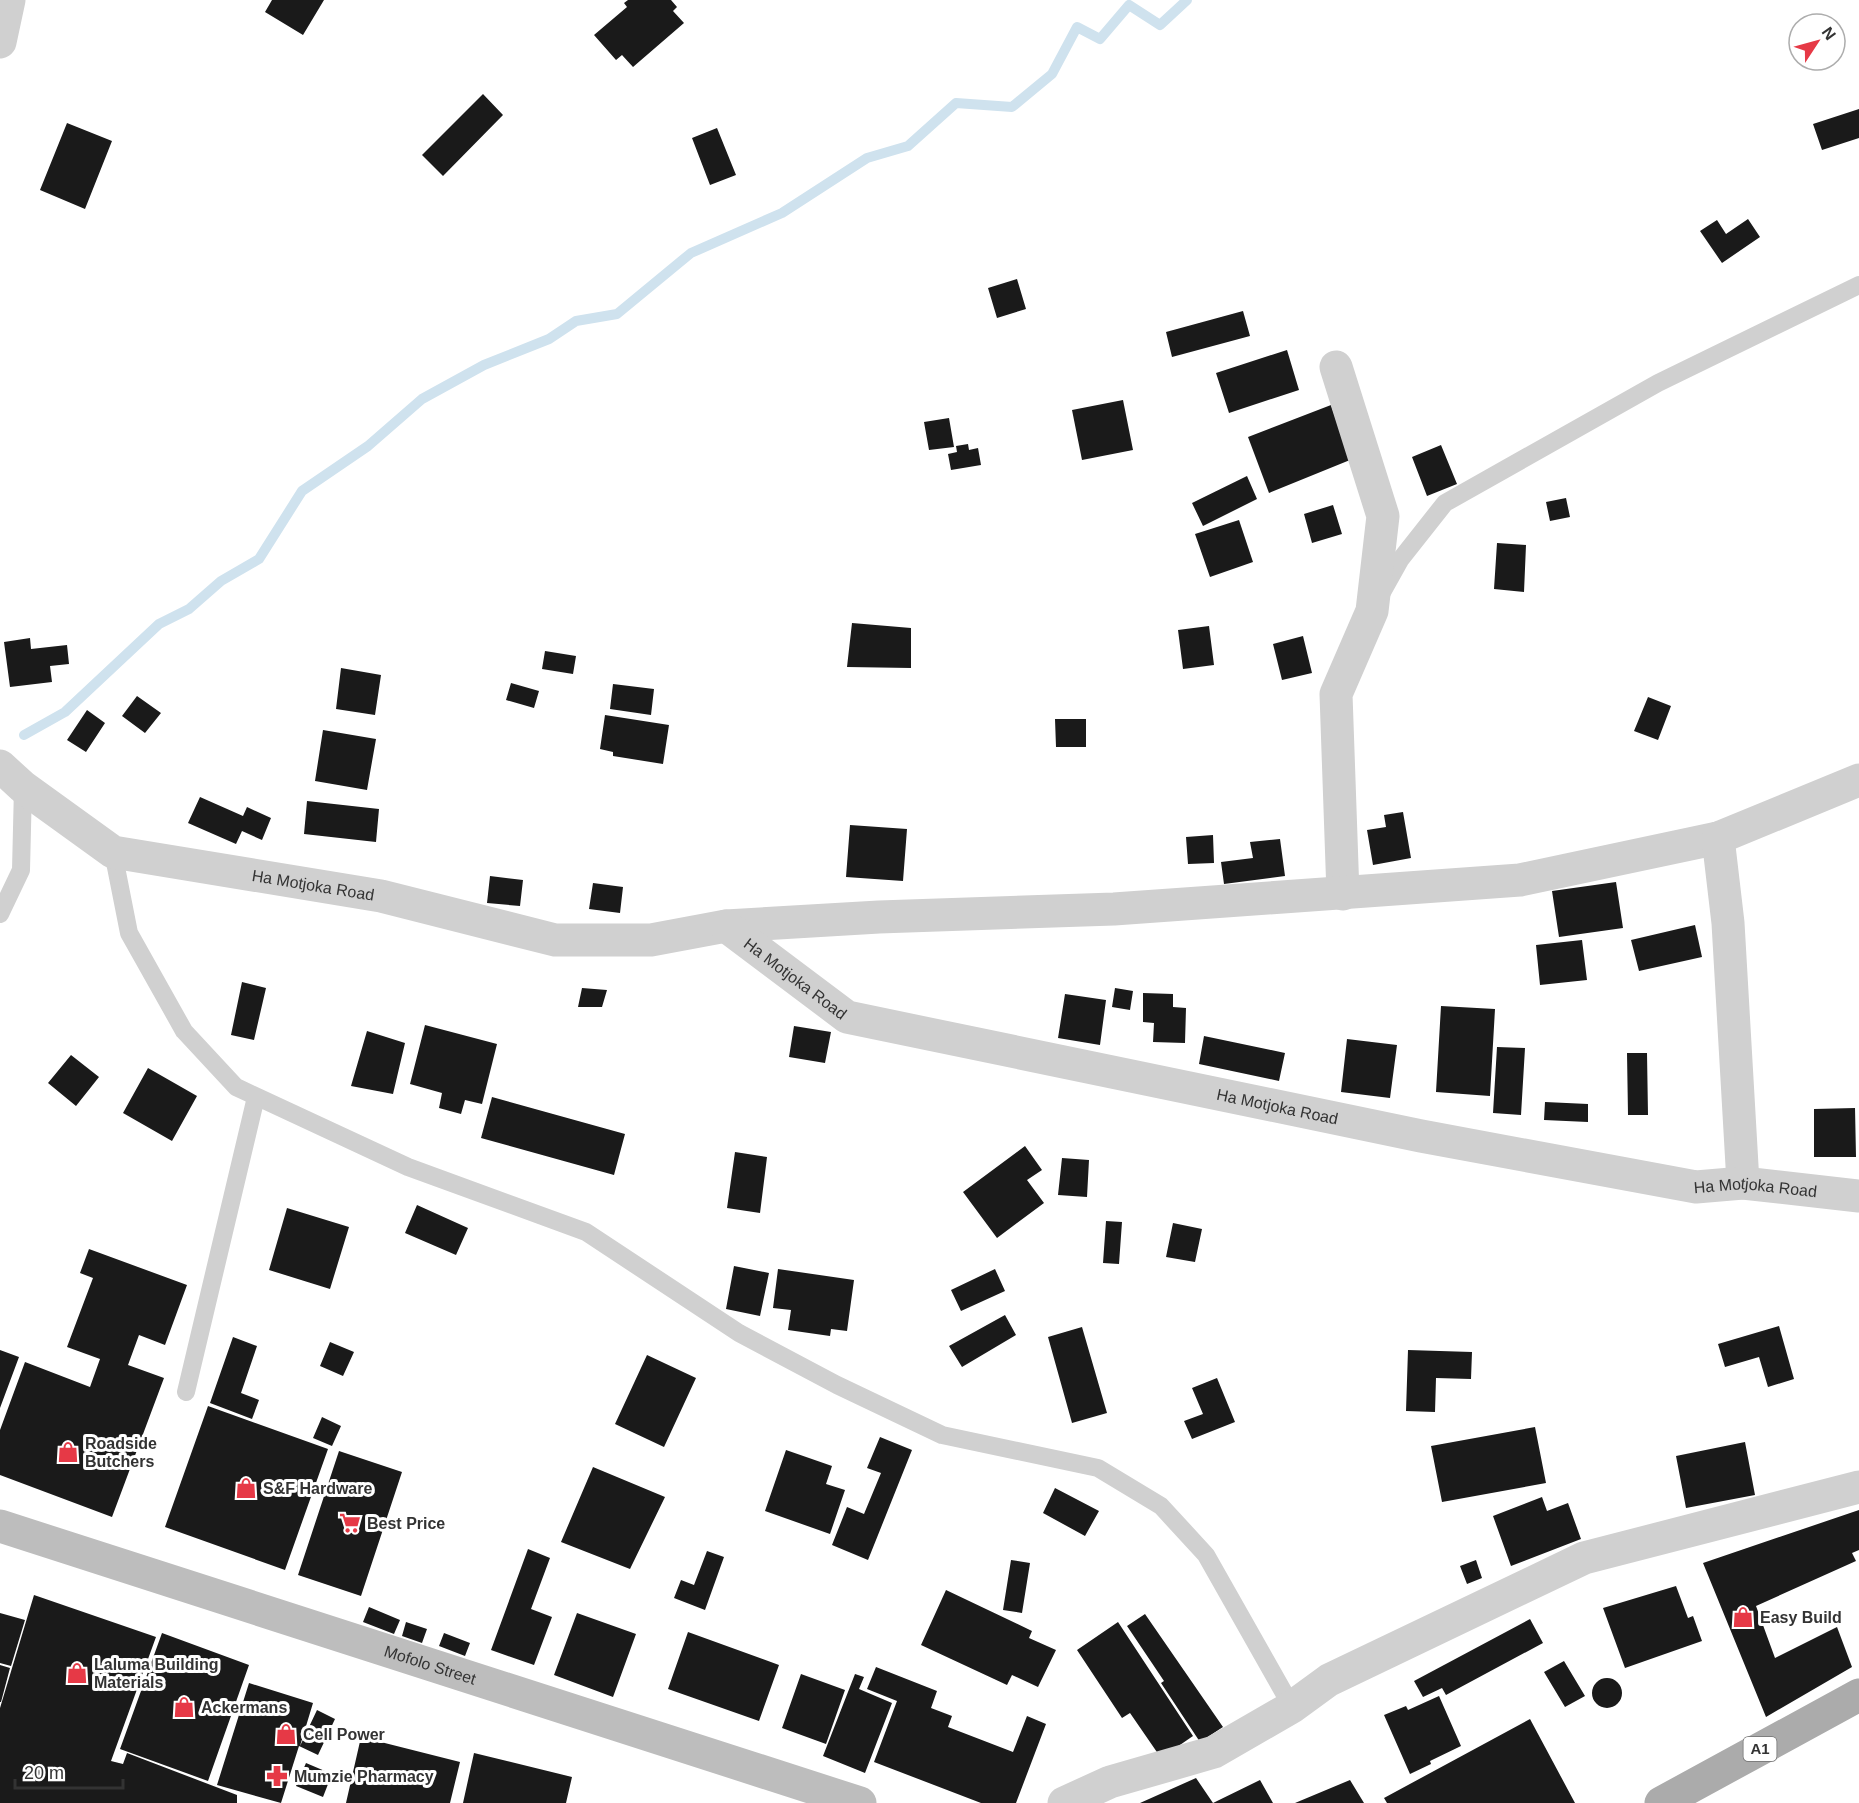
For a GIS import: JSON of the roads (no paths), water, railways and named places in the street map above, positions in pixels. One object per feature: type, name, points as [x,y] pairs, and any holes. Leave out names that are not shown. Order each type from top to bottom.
[{"type":"main road","name":"Mofolo Street","points":[[0,1526],[860,1803]]},
{"type":"main road","name":"A1","points":[[1661,1803],[1859,1695]]},
{"type":"street","points":[[0,42],[9,0]]},
{"type":"street","points":[[1336,367],[1383,516],[1372,611],[1336,694],[1343,894]]},
{"type":"street","name":"Ha Motjoka Road","points":[[12,777],[113,852],[381,896],[555,940],[651,940],[726,926],[879,917],[1114,909],[1520,880],[1718,838],[1859,780]]},
{"type":"street","points":[[1718,838],[1728,922],[1743,1183]]},
{"type":"street","name":"Ha Motjoka Road","points":[[726,926],[847,1017],[1421,1136],[1696,1187],[1743,1183],[1859,1196]]},
{"type":"street","points":[[1064,1803],[1110,1782],[1214,1752],[1292,1707],[1329,1680],[1584,1558],[1859,1487]]},
{"type":"lane","points":[[1372,611],[1400,560],[1445,504],[1658,382],[1859,285]]},
{"type":"lane","points":[[0,914],[21,870],[12,777]]},
{"type":"lane","points":[[113,852],[129,933],[184,1031],[236,1087],[408,1167],[586,1232],[739,1333],[837,1385],[942,1435],[1098,1468],[1161,1506],[1206,1555],[1292,1707]]},
{"type":"lane","points":[[186,1392],[256,1097]]},
{"type":"waterway","points":[[24,735],[65,712],[159,624],[189,609],[221,581],[259,559],[302,491],[368,446],[422,399],[484,365],[549,339],[576,321],[617,314],[691,253],[782,213],[867,158],[908,146],[956,103],[1012,107],[1052,74],[1077,27],[1100,39],[1129,5],[1160,25],[1187,0]]},
{"type":"place","name":"Roadside Butchers","points":[[68,1452]]},
{"type":"place","name":"S&F Hardware","points":[[246,1488]]},
{"type":"place","name":"Best Price","points":[[350,1523]]},
{"type":"place","name":"Easy Build","points":[[1743,1617]]},
{"type":"place","name":"Laluma Building Materials","points":[[77,1673]]},
{"type":"place","name":"Ackermans","points":[[184,1707]]},
{"type":"place","name":"Cell Power","points":[[286,1734]]},
{"type":"place","name":"Mumzie Pharmacy","points":[[277,1776]]}]
